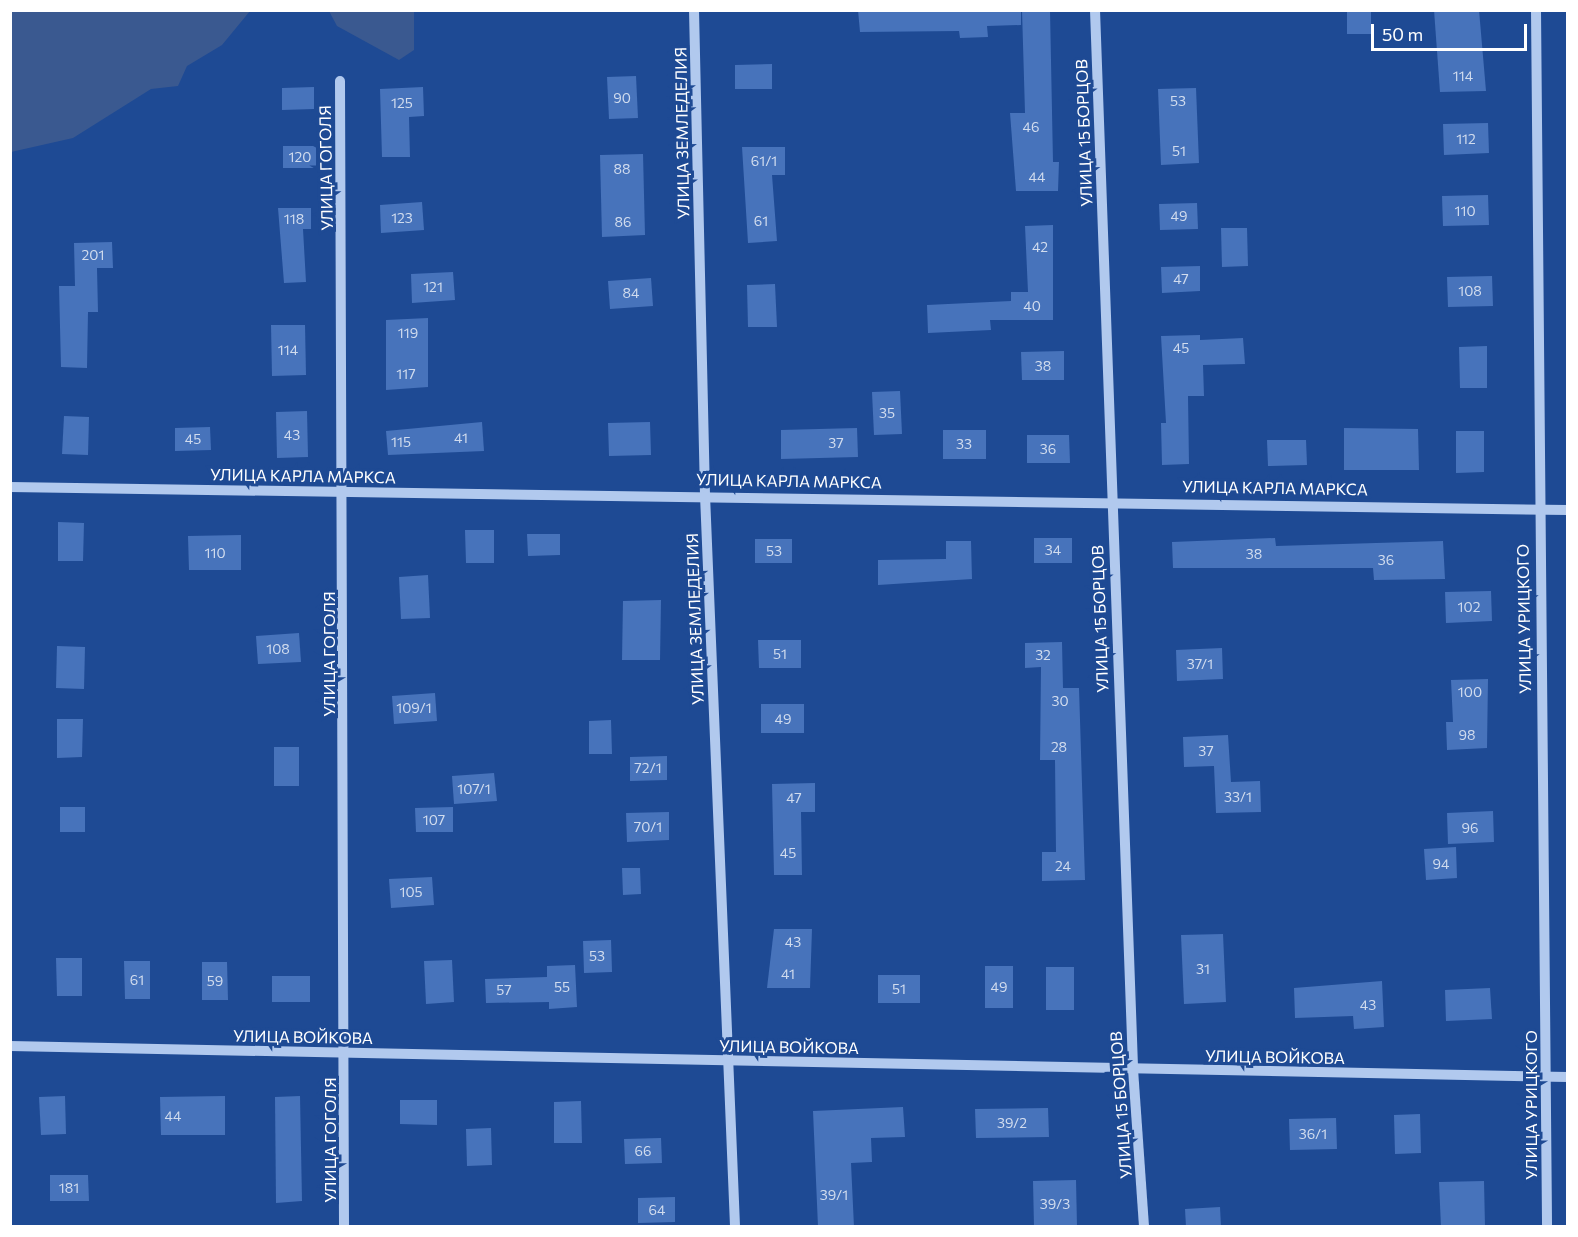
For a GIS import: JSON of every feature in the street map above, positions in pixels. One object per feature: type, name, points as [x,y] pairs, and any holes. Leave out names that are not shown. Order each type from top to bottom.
[{"type":"street","name":"УЛИЦА ЗЕМЛЕДЕЛИЯ","points":[[694,10],[705,495],[730,1060],[735,1227]]},
{"type":"street","name":"УЛИЦА 15 БОРЦОВ","points":[[1095,10],[1110,499],[1133,1069],[1144,1227]]},
{"type":"street","name":"УЛИЦА УРИЦКОГО","points":[[1536,10],[1537,509],[1547,1077],[1547,1227]]},
{"type":"street","name":"УЛИЦА ГОГОЛЯ","points":[[340,81],[344,491],[344,1227]]},
{"type":"street","name":"УЛИЦА КАРЛА МАРКСА","points":[[10,488],[1110,499],[1568,510]]},
{"type":"street","name":"УЛИЦА ВОЙКОВА","points":[[10,1046],[1568,1077]]},
{"type":"water","points":[[10,11],[250,11],[222,45],[187,66],[178,86],[151,89],[73,138],[11,152]]},
{"type":"water","points":[[329,11],[414,11],[414,50],[399,60],[337,26]]},
{"type":"building","points":[[858,10],[1021,10],[1021,25],[987,26],[988,37],[960,38],[959,31],[860,32]]},
{"type":"building","points":[[1022,10],[1050,10],[1053,162],[1059,162],[1058,191],[1016,191],[1010,113],[1025,113]]},
{"type":"building","points":[[1347,10],[1371,10],[1371,34],[1347,34]]},
{"type":"building","points":[[1434,10],[1479,10],[1486,91],[1440,92]]},
{"type":"building","points":[[772,64],[772,89],[735,89],[735,65]]},
{"type":"building","points":[[636,76],[638,118],[609,119],[607,77]]},
{"type":"building","points":[[314,87],[314,109],[282,110],[282,88]]},
{"type":"building","points":[[423,87],[424,116],[409,117],[410,157],[382,157],[380,89]]},
{"type":"building","points":[[1196,88],[1199,163],[1161,165],[1158,89]]},
{"type":"building","points":[[1488,123],[1489,153],[1444,155],[1443,124]]},
{"type":"building","points":[[283,146],[316,146],[316,168],[283,168]]},
{"type":"building","points":[[742,147],[785,147],[785,175],[772,175],[777,241],[748,243]]},
{"type":"building","points":[[643,154],[645,235],[602,237],[600,155]]},
{"type":"building","points":[[1488,195],[1489,225],[1443,226],[1442,196]]},
{"type":"building","points":[[422,202],[424,230],[381,233],[380,205]]},
{"type":"building","points":[[1197,203],[1198,229],[1160,230],[1159,204]]},
{"type":"building","points":[[278,208],[311,208],[311,229],[303,229],[306,282],[284,283]]},
{"type":"building","points":[[1053,225],[1053,320],[990,320],[991,330],[928,333],[927,305],[1011,301],[1011,292],[1028,292],[1025,226]]},
{"type":"building","points":[[1221,228],[1247,228],[1248,266],[1222,267]]},
{"type":"building","points":[[112,242],[113,268],[97,268],[98,312],[88,312],[87,368],[61,367],[59,286],[75,286],[74,243]]},
{"type":"building","points":[[1200,266],[1200,291],[1162,293],[1161,267]]},
{"type":"building","points":[[453,272],[455,300],[412,303],[411,274]]},
{"type":"building","points":[[1492,276],[1493,306],[1448,307],[1447,277]]},
{"type":"building","points":[[651,278],[653,306],[610,309],[608,281]]},
{"type":"building","points":[[775,284],[777,327],[748,327],[747,285]]},
{"type":"building","points":[[428,318],[428,387],[386,390],[386,320]]},
{"type":"building","points":[[271,325],[305,325],[306,375],[272,376]]},
{"type":"building","points":[[1200,335],[1200,340],[1243,338],[1245,364],[1203,365],[1204,396],[1188,396],[1189,464],[1162,465],[1161,423],[1166,423],[1161,336]]},
{"type":"building","points":[[1487,346],[1487,388],[1460,388],[1459,347]]},
{"type":"building","points":[[1064,351],[1064,380],[1022,380],[1021,352]]},
{"type":"building","points":[[900,391],[902,434],[874,435],[872,392]]},
{"type":"building","points":[[307,411],[308,457],[277,458],[276,412]]},
{"type":"building","points":[[64,416],[89,417],[88,455],[62,454]]},
{"type":"building","points":[[482,422],[484,451],[388,455],[386,431]]},
{"type":"building","points":[[650,422],[651,455],[609,456],[608,423]]},
{"type":"building","points":[[210,427],[211,450],[175,451],[175,428]]},
{"type":"building","points":[[857,428],[858,457],[781,459],[781,430]]},
{"type":"building","points":[[1344,428],[1418,429],[1419,470],[1344,470]]},
{"type":"building","points":[[943,430],[986,430],[986,459],[943,459]]},
{"type":"building","points":[[1456,431],[1484,431],[1484,472],[1456,473]]},
{"type":"building","points":[[1027,435],[1069,435],[1070,463],[1027,463]]},
{"type":"building","points":[[1267,440],[1306,440],[1307,465],[1268,466]]},
{"type":"building","points":[[58,522],[84,523],[83,561],[58,561]]},
{"type":"building","points":[[465,530],[494,530],[494,563],[466,563]]},
{"type":"building","points":[[527,534],[560,534],[560,555],[528,556]]},
{"type":"building","points":[[241,535],[241,570],[189,570],[188,536]]},
{"type":"building","points":[[1034,538],[1072,538],[1072,563],[1034,563]]},
{"type":"building","points":[[1275,538],[1276,546],[1443,541],[1445,579],[1374,580],[1373,568],[1173,568],[1172,542]]},
{"type":"building","points":[[755,539],[792,539],[792,563],[755,563]]},
{"type":"building","points":[[946,541],[971,541],[972,579],[878,585],[878,560],[946,559]]},
{"type":"building","points":[[428,575],[430,618],[401,619],[399,577]]},
{"type":"building","points":[[1491,591],[1492,621],[1446,623],[1445,592]]},
{"type":"building","points":[[661,600],[660,660],[622,660],[623,601]]},
{"type":"building","points":[[299,633],[301,662],[258,664],[256,636]]},
{"type":"building","points":[[758,640],[801,640],[801,668],[759,668]]},
{"type":"building","points":[[1062,642],[1063,688],[1079,688],[1085,880],[1042,881],[1042,852],[1056,852],[1055,760],[1040,760],[1041,667],[1025,668],[1025,643]]},
{"type":"building","points":[[57,646],[85,647],[84,689],[56,688]]},
{"type":"building","points":[[1222,648],[1223,679],[1177,681],[1176,650]]},
{"type":"building","points":[[1488,679],[1487,748],[1447,750],[1446,722],[1453,722],[1451,680]]},
{"type":"building","points":[[435,693],[437,721],[394,724],[392,696]]},
{"type":"building","points":[[761,704],[804,704],[804,733],[761,733]]},
{"type":"building","points":[[57,719],[83,719],[82,757],[57,758]]},
{"type":"building","points":[[611,720],[612,754],[589,754],[589,721]]},
{"type":"building","points":[[1228,735],[1231,782],[1260,781],[1261,812],[1216,813],[1214,766],[1184,767],[1183,737]]},
{"type":"building","points":[[274,747],[299,747],[299,786],[274,786]]},
{"type":"building","points":[[667,756],[667,780],[630,781],[630,757]]},
{"type":"building","points":[[494,773],[497,801],[454,804],[452,776]]},
{"type":"building","points":[[815,783],[815,812],[801,812],[802,875],[774,875],[772,784]]},
{"type":"building","points":[[60,807],[85,807],[85,832],[60,832]]},
{"type":"building","points":[[453,807],[453,832],[416,832],[415,808]]},
{"type":"building","points":[[1493,811],[1494,842],[1448,844],[1447,813]]},
{"type":"building","points":[[669,812],[669,840],[627,842],[626,813]]},
{"type":"building","points":[[1456,847],[1457,878],[1426,880],[1424,849]]},
{"type":"building","points":[[622,868],[640,868],[641,894],[623,895]]},
{"type":"building","points":[[432,877],[434,905],[391,908],[389,879]]},
{"type":"building","points":[[774,929],[812,929],[810,988],[767,988]]},
{"type":"building","points":[[1223,934],[1226,1002],[1184,1004],[1181,935]]},
{"type":"building","points":[[611,940],[612,972],[584,973],[583,941]]},
{"type":"building","points":[[56,958],[82,958],[82,996],[57,996]]},
{"type":"building","points":[[452,960],[454,1002],[426,1004],[424,961]]},
{"type":"building","points":[[124,961],[150,961],[150,999],[125,999]]},
{"type":"building","points":[[202,962],[227,962],[228,1000],[202,1000]]},
{"type":"building","points":[[575,965],[577,1007],[549,1009],[549,1002],[486,1003],[485,979],[547,977],[547,966]]},
{"type":"building","points":[[985,966],[1013,966],[1013,1008],[985,1008]]},
{"type":"building","points":[[1046,967],[1074,967],[1074,1010],[1046,1010]]},
{"type":"building","points":[[878,975],[920,975],[920,1003],[878,1003]]},
{"type":"building","points":[[272,976],[310,976],[310,1002],[272,1002]]},
{"type":"building","points":[[1382,981],[1384,1027],[1354,1029],[1353,1016],[1295,1018],[1294,988]]},
{"type":"building","points":[[1490,988],[1492,1019],[1446,1021],[1445,990]]},
{"type":"building","points":[[65,1096],[66,1134],[41,1135],[39,1097]]},
{"type":"building","points":[[225,1096],[225,1135],[161,1135],[160,1097]]},
{"type":"building","points":[[300,1096],[302,1201],[276,1203],[275,1097]]},
{"type":"building","points":[[400,1100],[437,1100],[437,1125],[400,1124]]},
{"type":"building","points":[[581,1101],[582,1143],[554,1143],[554,1102]]},
{"type":"building","points":[[903,1107],[905,1137],[871,1138],[872,1162],[851,1163],[854,1227],[818,1227],[813,1111]]},
{"type":"building","points":[[1048,1108],[1049,1137],[976,1138],[975,1109]]},
{"type":"building","points":[[1420,1114],[1421,1153],[1395,1154],[1394,1115]]},
{"type":"building","points":[[1336,1118],[1337,1149],[1290,1150],[1289,1119]]},
{"type":"building","points":[[491,1128],[492,1165],[467,1166],[466,1129]]},
{"type":"building","points":[[661,1138],[662,1163],[625,1164],[624,1139]]},
{"type":"building","points":[[50,1175],[88,1175],[89,1201],[50,1201]]},
{"type":"building","points":[[1076,1180],[1077,1227],[1034,1227],[1033,1181]]},
{"type":"building","points":[[1484,1181],[1485,1227],[1441,1227],[1439,1182]]},
{"type":"building","points":[[675,1197],[675,1222],[638,1223],[638,1198]]},
{"type":"building","points":[[1220,1207],[1221,1227],[1186,1227],[1185,1209]]}]
